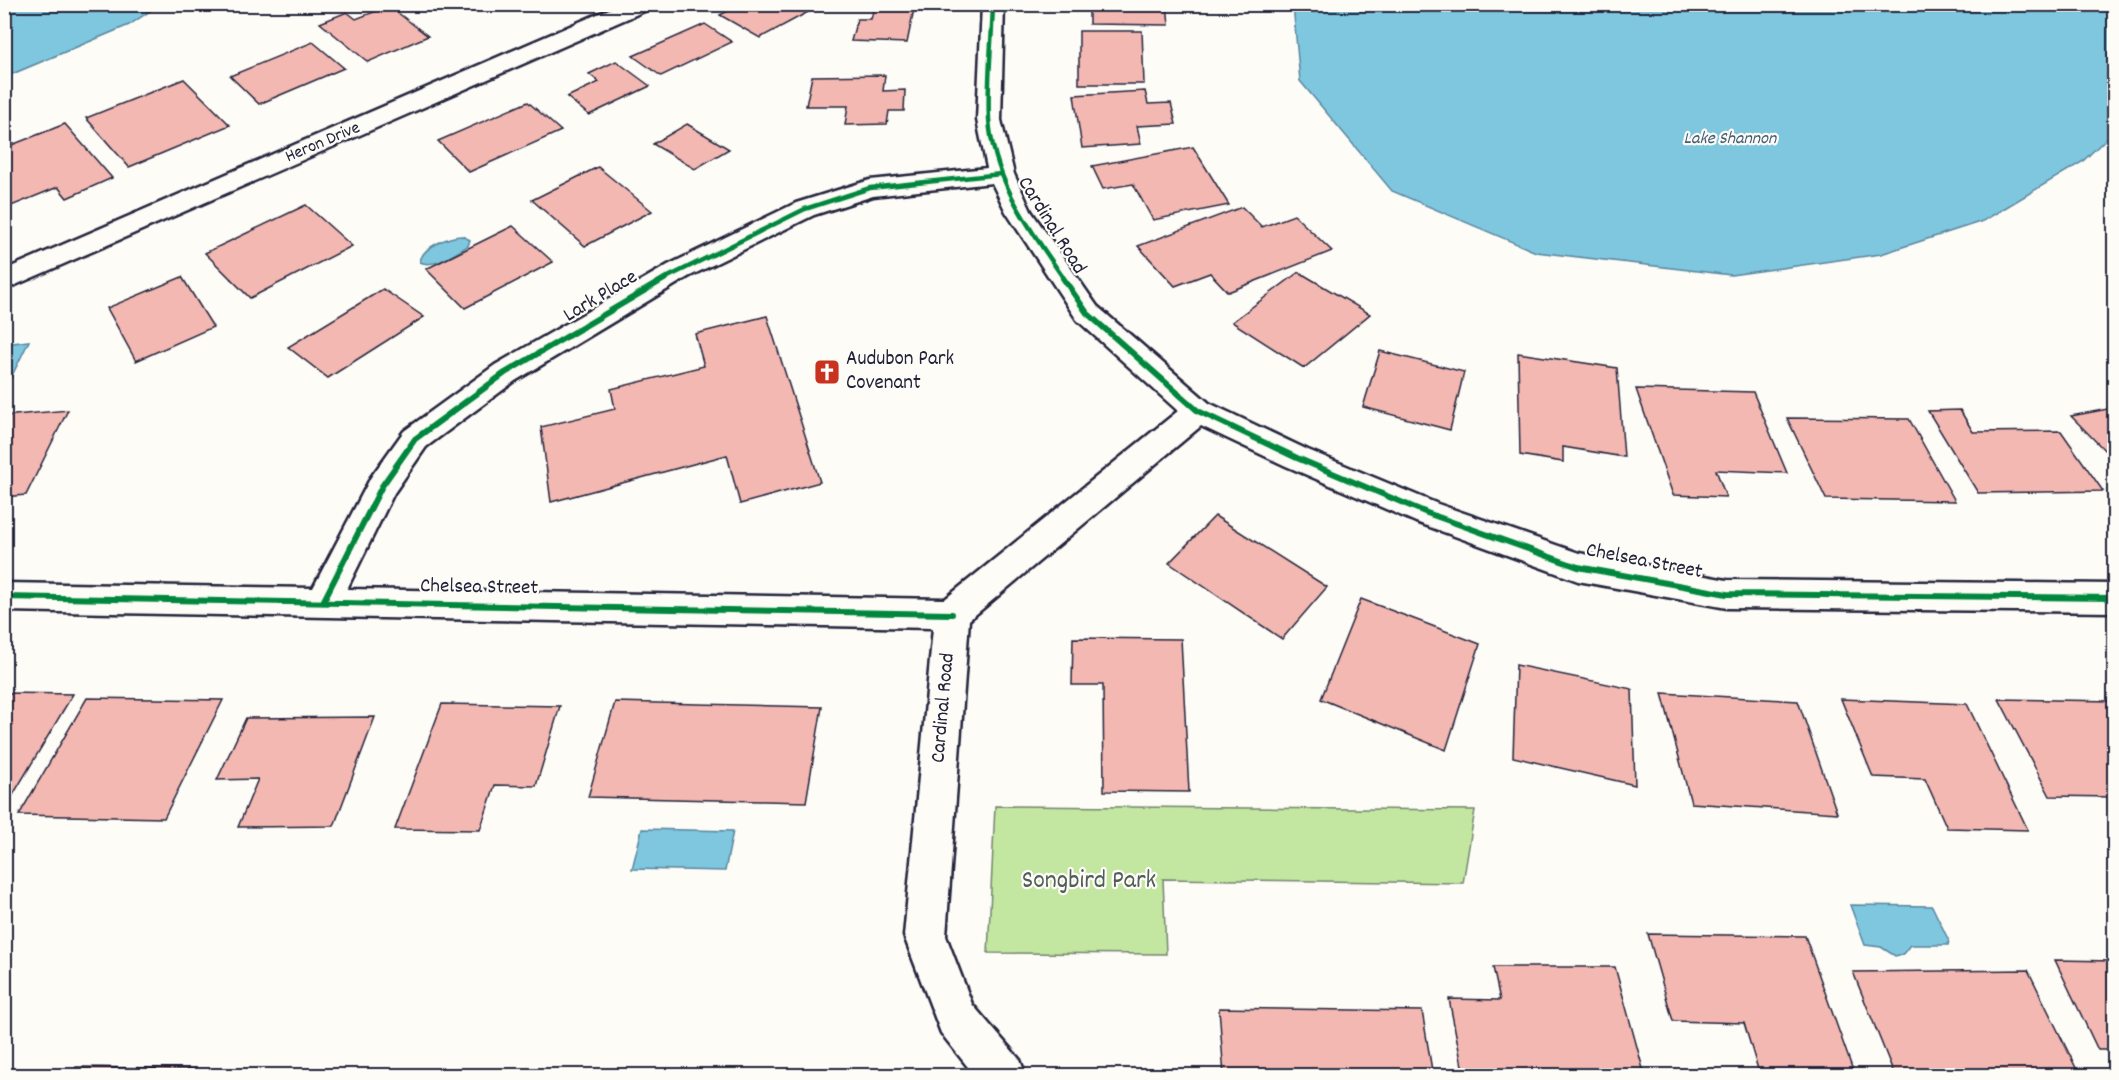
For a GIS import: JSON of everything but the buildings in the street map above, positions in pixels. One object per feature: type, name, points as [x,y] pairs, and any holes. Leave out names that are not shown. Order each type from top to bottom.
[{"type":"street","name":"Heron Drive","points":[[4,281],[641,4]]},
{"type":"street","name":"Cardinal Road","points":[[993,4],[989,120],[1001,174],[1019,212],[1087,313],[1198,411]]},
{"type":"street","name":"Lark Place","points":[[323,602],[382,486],[415,439],[505,374],[678,271],[805,209],[870,188],[1001,174]]},
{"type":"street","name":"Chelsea Street","points":[[1198,411],[1297,458],[1416,508],[1578,567],[1727,594],[2115,598]]},
{"type":"street","points":[[952,614],[1198,411]]},
{"type":"street","name":"Chelsea Street","points":[[4,597],[952,614]]},
{"type":"street","name":"Cardinal Road","points":[[952,614],[925,936],[956,1018],[1004,1076]]},
{"type":"green space","name":"Songbird Park","points":[[995,806],[1475,810],[1463,883],[1163,879],[1166,954],[988,953]]},
{"type":"water","points":[[5,4],[159,5],[129,25],[5,77]]},
{"type":"water","name":"Lake Shannon","points":[[1293,5],[2114,5],[2114,131],[2082,162],[1983,221],[1881,254],[1731,275],[1536,252],[1392,191],[1300,81]]},
{"type":"water","points":[[462,236],[470,240],[468,246],[438,262],[426,264],[420,262],[425,252],[436,244]]},
{"type":"water","points":[[29,341],[5,390],[5,344]]},
{"type":"water","points":[[642,829],[733,831],[725,871],[632,869]]},
{"type":"water","points":[[1850,905],[1932,906],[1949,941],[1948,945],[1910,945],[1903,954],[1895,956],[1881,947],[1865,945]]},
{"type":"cycle path","points":[[993,4],[989,120],[1001,174],[1019,212],[1087,313],[1198,411],[1297,458],[1427,513],[1578,567],[1727,594],[2114,598]]},
{"type":"cycle path","points":[[323,602],[382,486],[415,439],[505,373],[678,271],[805,209],[870,188],[1001,174]]},
{"type":"cycle path","points":[[4,597],[952,614]]},
{"type":"place","name":"Audubon Park Covenant","points":[[827,372]]}]
